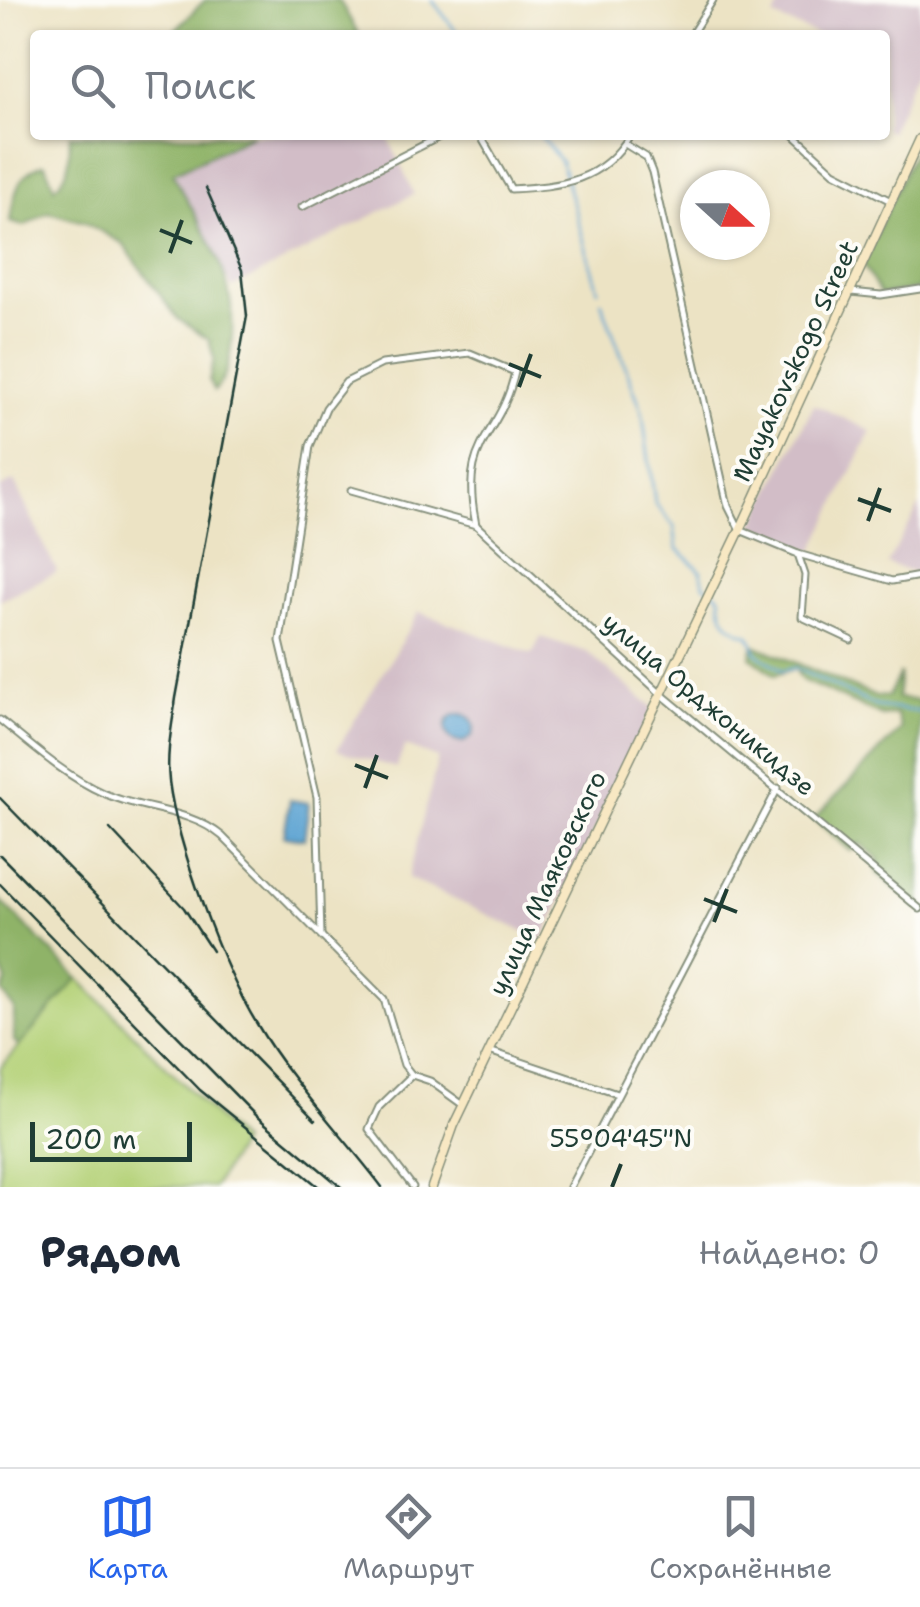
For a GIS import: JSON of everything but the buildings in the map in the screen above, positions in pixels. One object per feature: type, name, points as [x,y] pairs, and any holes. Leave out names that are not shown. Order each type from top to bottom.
[{"type":"street","points":[[694,30],[712,0]]},
{"type":"street","name":"Mayakovskogo Street","points":[[706,600],[920,139]]},
{"type":"street","points":[[302,207],[433,140]]},
{"type":"street","points":[[483,140],[511,189],[576,182],[598,171],[627,140]]},
{"type":"street","points":[[799,140],[834,172],[891,200]]},
{"type":"street","points":[[625,144],[646,156],[652,172],[728,506],[740,530],[798,554],[892,581],[920,576]]},
{"type":"street","points":[[848,292],[882,294],[920,289]]},
{"type":"street","points":[[321,936],[317,797],[280,641],[310,446],[326,408],[346,382],[363,372],[406,359],[477,354],[514,372],[477,449],[469,480],[476,525],[351,490]]},
{"type":"street","name":"улица Орджоникидзе","points":[[476,525],[660,693],[920,908]]},
{"type":"street","points":[[798,554],[805,576],[801,613],[805,620],[851,640]]},
{"type":"street","name":"улица Маяковского","points":[[433,1183],[463,1106],[706,600]]},
{"type":"street","points":[[0,720],[61,768],[105,794],[203,821],[268,879],[384,999],[404,1065],[412,1075],[430,1081],[463,1106]]},
{"type":"street","points":[[570,1187],[778,788]]},
{"type":"street","points":[[490,1051],[617,1094]]},
{"type":"street","points":[[412,1075],[380,1107],[369,1129],[414,1187]]},
{"type":"shaded area","points":[[782,0],[920,0],[920,65],[890,132],[890,30],[805,30],[774,17]]},
{"type":"shaded area","points":[[242,140],[389,140],[414,194],[232,288],[173,173]]},
{"type":"shaded area","points":[[814,404],[871,431],[813,552],[753,526]]},
{"type":"shaded area","points":[[14,481],[57,572],[0,600],[0,488]]},
{"type":"shaded area","points":[[920,505],[920,575],[887,564]]},
{"type":"shaded area","points":[[419,612],[532,654],[541,637],[587,652],[653,708],[542,940],[408,878],[438,758],[405,746],[396,768],[337,750]]},
{"type":"green space","points":[[205,0],[339,0],[356,30],[175,30]]},
{"type":"green space","points":[[920,139],[920,289],[881,295],[862,263]]},
{"type":"green space","points":[[70,140],[242,140],[173,173],[217,257],[230,299],[229,360],[214,391],[209,381],[214,359],[209,340],[177,318],[122,243],[84,222],[49,212],[24,226],[10,222],[15,194],[29,172],[45,164],[54,187],[68,164]]},
{"type":"green space","points":[[754,645],[876,697],[888,696],[900,673],[897,698],[920,701],[920,909],[877,873],[879,859],[859,843],[851,851],[814,819],[901,729],[896,714],[882,716],[802,680],[795,668],[775,675],[751,657]]},
{"type":"green space","points":[[0,900],[78,978],[19,1046],[14,1041],[14,1009],[2,992],[7,981],[0,966]]},
{"type":"green space","points":[[78,978],[241,1142],[214,1187],[0,1187],[0,1068]]},
{"type":"water","points":[[460,714],[470,718],[474,728],[470,738],[460,742],[450,738],[446,728],[450,718]]},
{"type":"water","points":[[290,800],[309,803],[304,839],[284,836]]},
{"type":"waterway","points":[[432,0],[455,30]]},
{"type":"waterway","points":[[544,140],[561,162],[598,290]]},
{"type":"waterway","points":[[601,301],[642,411],[655,503],[674,526],[677,548],[701,571],[704,585],[720,596],[727,621],[749,635],[757,653],[783,671],[795,668],[876,706],[920,712]]},
{"type":"railway","points":[[206,188],[242,270],[247,316],[176,698],[169,781],[191,872],[244,1000],[285,1066],[382,1187]]},
{"type":"railway","points":[[0,798],[315,1120]]},
{"type":"railway","points":[[110,829],[184,908],[212,951]]},
{"type":"railway","points":[[0,855],[256,1116],[341,1187]]},
{"type":"railway","points":[[0,884],[200,1090],[319,1187]]}]
